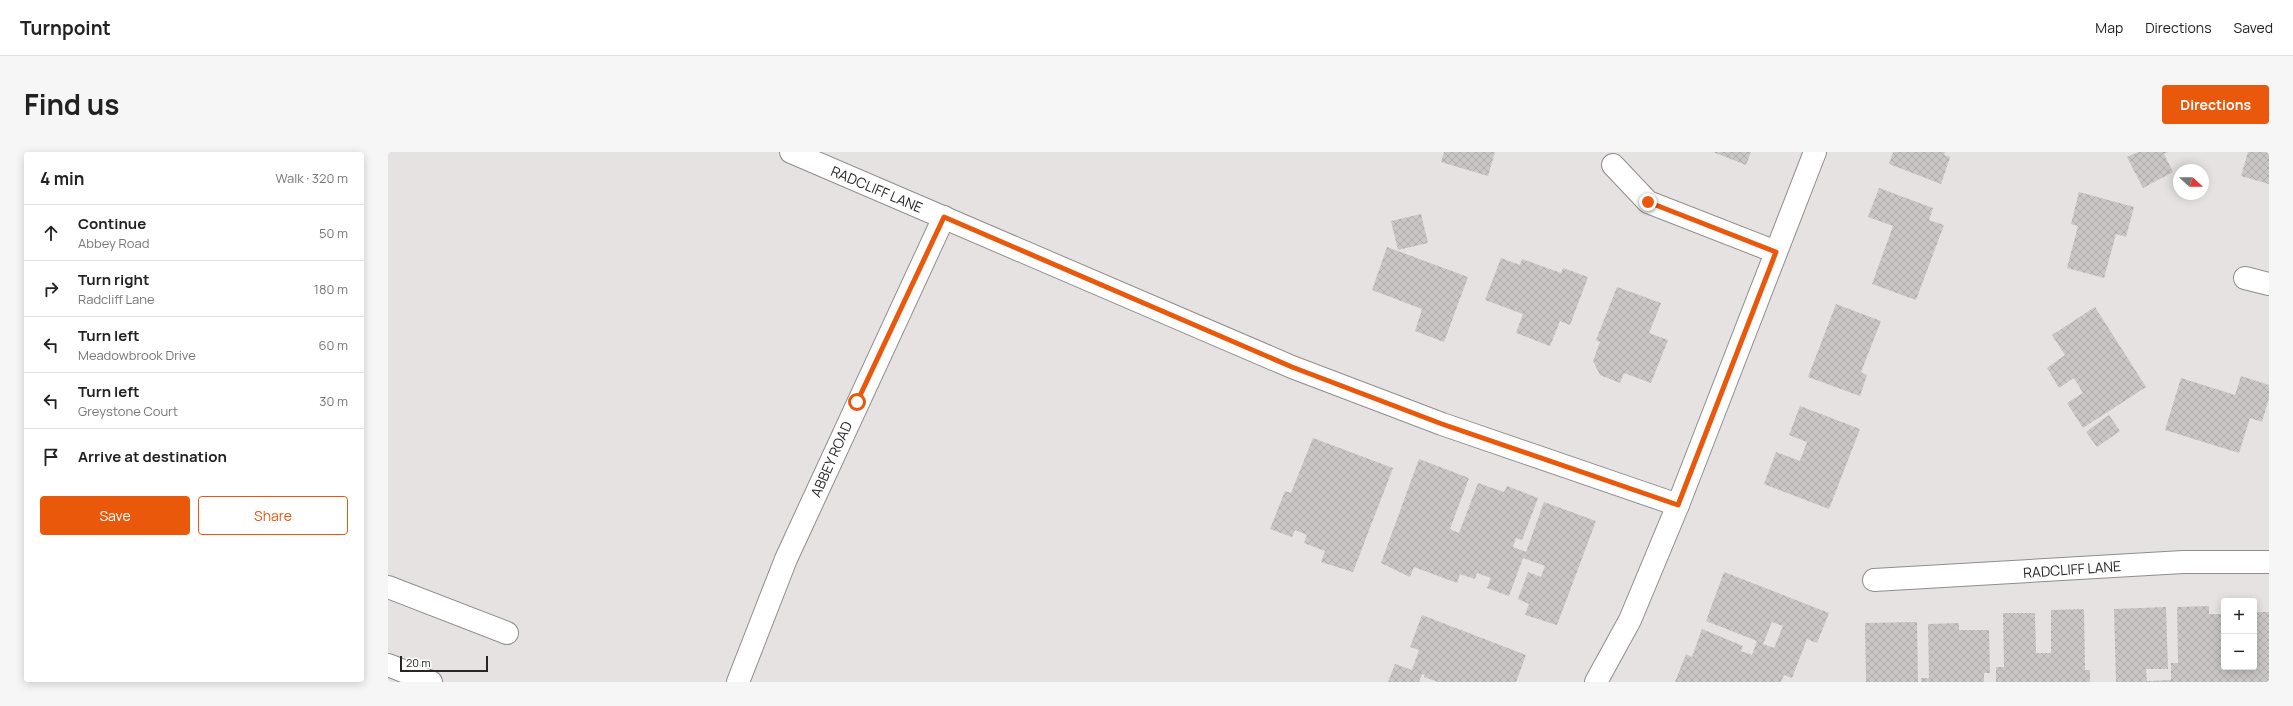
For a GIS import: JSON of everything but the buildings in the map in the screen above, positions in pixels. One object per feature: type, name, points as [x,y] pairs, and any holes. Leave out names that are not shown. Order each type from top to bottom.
[{"type":"street","name":"RADCLIFF LANE","points":[[791,152],[1292,367],[1442,424],[1678,505]]},
{"type":"street","points":[[1596,682],[1630,620],[1678,505],[1815,152]]},
{"type":"street","points":[[1613,165],[1648,202],[1776,252]]},
{"type":"street","name":"ABBEY ROAD","points":[[738,682],[786,559],[944,217]]},
{"type":"street","points":[[2245,278],[2269,284]]},
{"type":"street","name":"RADCLIFF LANE","points":[[1874,580],[2183,562],[2269,562]]},
{"type":"street","points":[[388,587],[507,633]]},
{"type":"street","points":[[388,665],[431,682]]},
{"type":"route","points":[[857,402],[944,217],[1292,367],[1442,424],[1678,505],[1776,252],[1648,202]]}]
